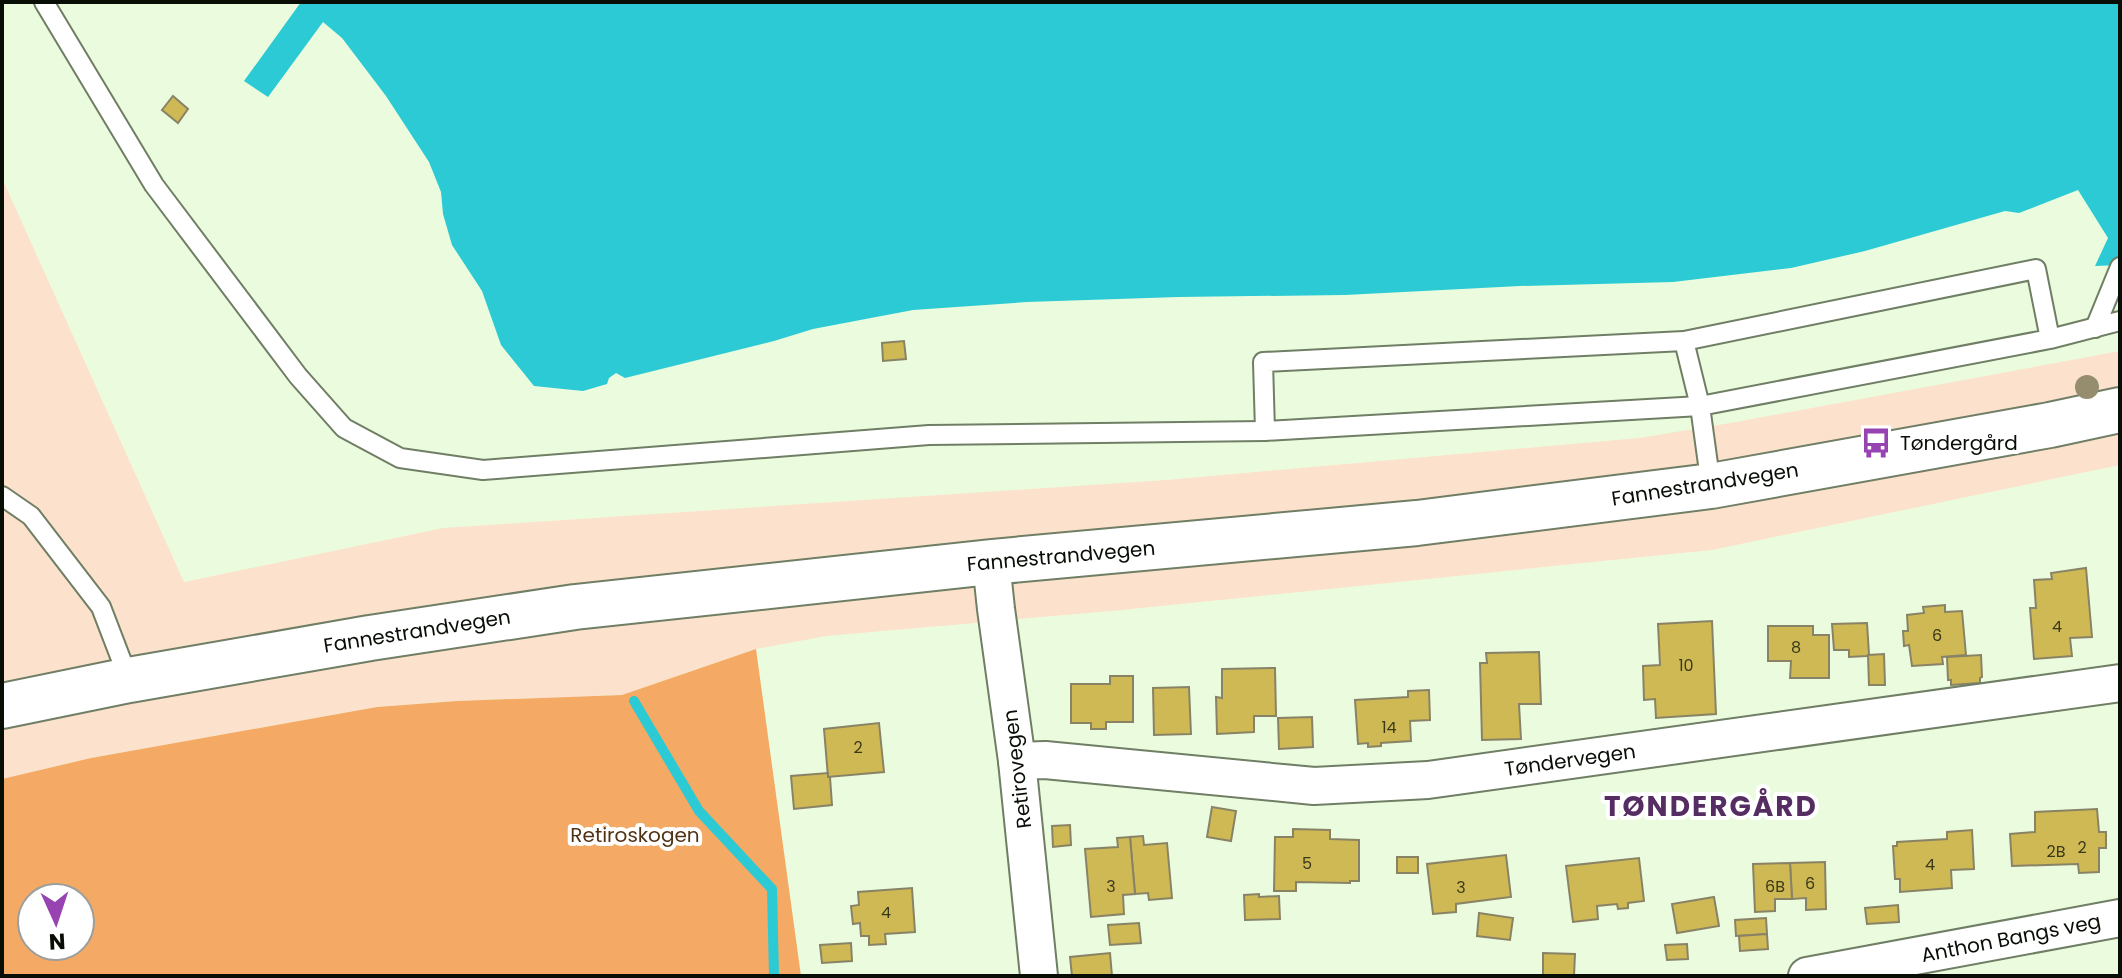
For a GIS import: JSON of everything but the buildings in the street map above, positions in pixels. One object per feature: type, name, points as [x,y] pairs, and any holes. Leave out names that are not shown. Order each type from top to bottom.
[{"type":"highway","name":"Fannestrandvegen","points":[[2,706],[129,680],[370,638],[575,607],[991,562],[1417,523],[1711,486],[2120,410]]},
{"type":"street","name":"Retirovegen","points":[[991,562],[1017,761],[1039,976]]},
{"type":"street","name":"Tøndervegen","points":[[1017,761],[1045,760],[1314,786],[1428,780],[2120,683]]},
{"type":"street","name":"Anthon Bangs veg","points":[[1807,976],[2120,918]]},
{"type":"lane","points":[[44,2],[154,185],[298,376],[344,428],[400,458],[483,470],[929,435],[1265,431],[1700,406],[2050,339],[2120,321]]},
{"type":"lane","points":[[2095,328],[2120,267]]},
{"type":"lane","points":[[1265,431],[1263,362],[1684,341],[2036,269],[2050,339]]},
{"type":"lane","points":[[1684,341],[1700,406],[1711,486]]},
{"type":"lane","points":[[2,496],[31,516],[101,607],[129,680]]},
{"type":"shaded area","points":[[2,178],[184,582],[443,528],[1166,480],[1639,438],[2120,351],[2120,465],[1712,550],[1122,610],[826,636],[756,649],[622,695],[377,707],[91,758],[2,779]]},
{"type":"green space","name":"Retiroskogen","points":[[756,649],[801,976],[2,976],[2,779],[91,758],[377,707],[622,695]]},
{"type":"water","points":[[301,2],[2120,2],[2120,265],[2095,266],[2108,238],[2078,190],[2019,213],[2005,211],[1865,251],[1791,268],[1673,282],[1345,295],[1027,302],[913,310],[813,329],[625,378],[616,373],[607,384],[583,391],[534,386],[501,345],[482,291],[452,245],[443,214],[441,192],[429,162],[386,96],[342,38],[323,22],[268,97],[244,81]]},
{"type":"waterway","points":[[634,701],[699,811],[772,889],[774,976]]},
{"type":"place","name":"Tøndergård","points":[[1876,443]]},
{"type":"district","name":"TØNDERGÅRD","points":[[1711,806]]}]
